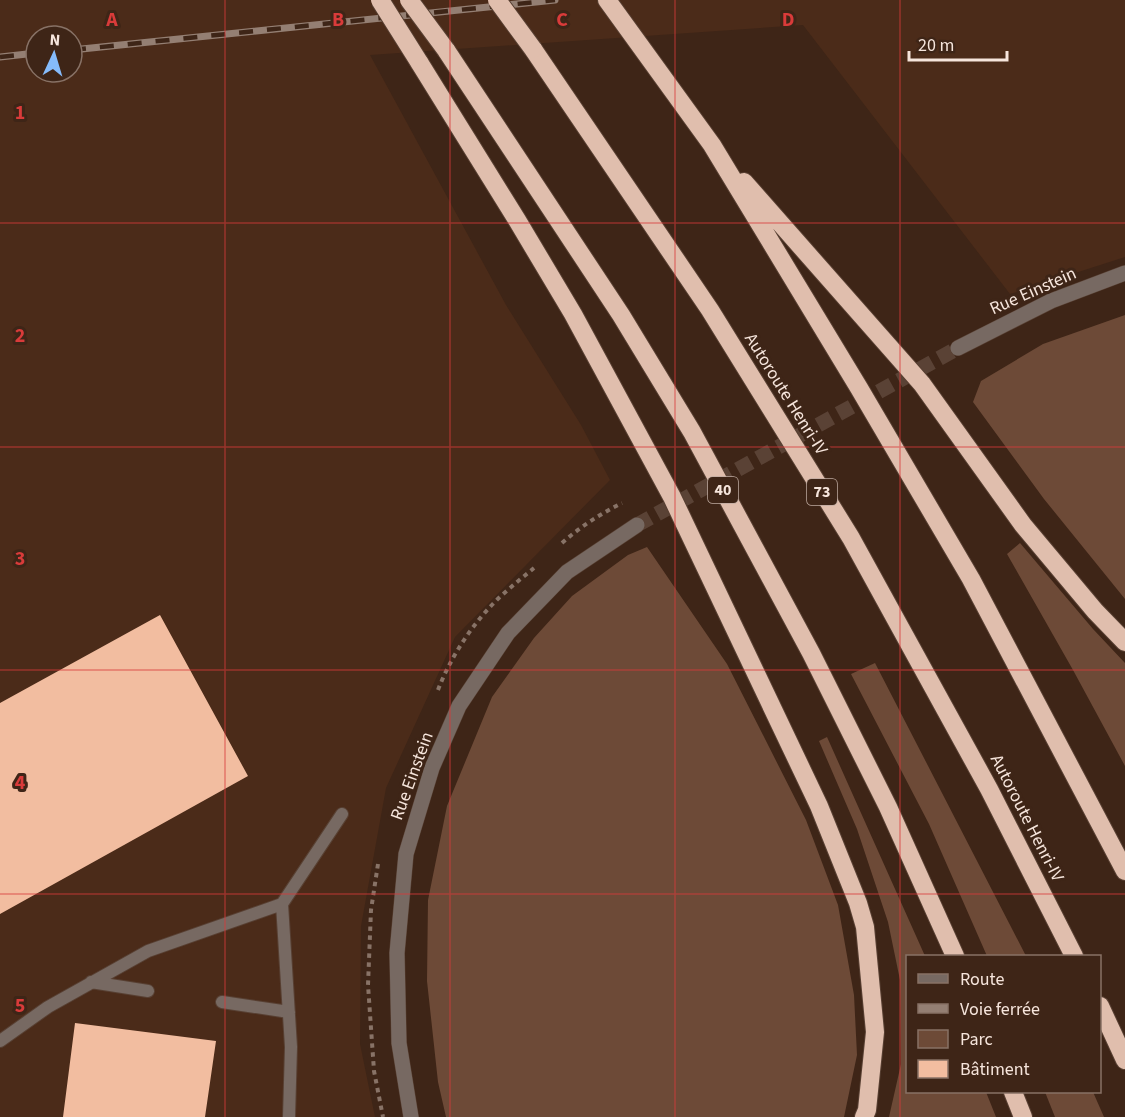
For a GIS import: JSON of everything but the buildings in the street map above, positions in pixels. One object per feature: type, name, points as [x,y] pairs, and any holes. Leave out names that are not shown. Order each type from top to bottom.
[{"type":"highway","points":[[380,0],[573,314],[667,489],[819,806],[858,903],[865,927],[875,1032],[867,1110],[864,1117]]},
{"type":"highway","name":"40","points":[[410,0],[446,50],[621,315],[692,432],[816,663],[888,807],[955,955]]},
{"type":"highway","name":"Autoroute Henri-IV","points":[[497,0],[533,49],[710,310],[851,538],[989,789],[1073,955]]},
{"type":"highway","points":[[607,0],[712,145],[859,388],[971,579],[1125,871]]},
{"type":"highway","points":[[712,145],[922,384],[1023,525],[1095,611],[1125,642]]},
{"type":"highway","points":[[1101,1008],[1125,1060]]},
{"type":"highway","points":[[1013,1093],[1023,1117]]},
{"type":"street","name":"Rue Einstein","points":[[958,348],[1051,302],[1125,273]]},
{"type":"street","name":"Rue Einstein","points":[[411,1117],[399,1043],[397,953],[406,854],[432,768],[459,706],[508,633],[567,572],[637,525]]},
{"type":"lane","points":[[0,1041],[48,1007],[148,951],[282,904],[342,814]]},
{"type":"lane","points":[[282,904],[291,1047],[290,1117]]},
{"type":"lane","points":[[92,982],[148,991]]},
{"type":"lane","points":[[222,1002],[289,1012]]},
{"type":"shaded area","points":[[0,0],[1125,0],[1125,257],[1010,294],[803,25],[370,55],[506,305],[581,425],[610,480],[455,637],[386,788],[361,926],[360,1044],[375,1117],[0,1117]]},
{"type":"green space","points":[[1125,315],[1125,599],[1044,499],[973,402],[981,381],[1043,344]]},
{"type":"green space","points":[[1020,543],[1125,663],[1125,766],[1007,554]]},
{"type":"green space","points":[[647,547],[727,664],[806,820],[838,905],[854,995],[857,1055],[844,1117],[446,1117],[438,1082],[427,981],[428,900],[447,806],[492,697],[534,638],[572,596],[628,555]]},
{"type":"green space","points":[[875,663],[1025,955],[987,955],[929,824],[851,674]]},
{"type":"green space","points":[[827,737],[925,955],[906,955],[906,1093],[986,1093],[996,1117],[889,1117],[901,1064],[900,980],[888,922],[857,829],[819,741]]},
{"type":"green space","points":[[1045,1093],[1093,1093],[1104,1117],[1055,1117]]},
{"type":"tunnel","points":[[637,525],[958,348]]},
{"type":"railway","points":[[84,49],[555,0]]},
{"type":"railway","points":[[0,57],[24,54]]}]
